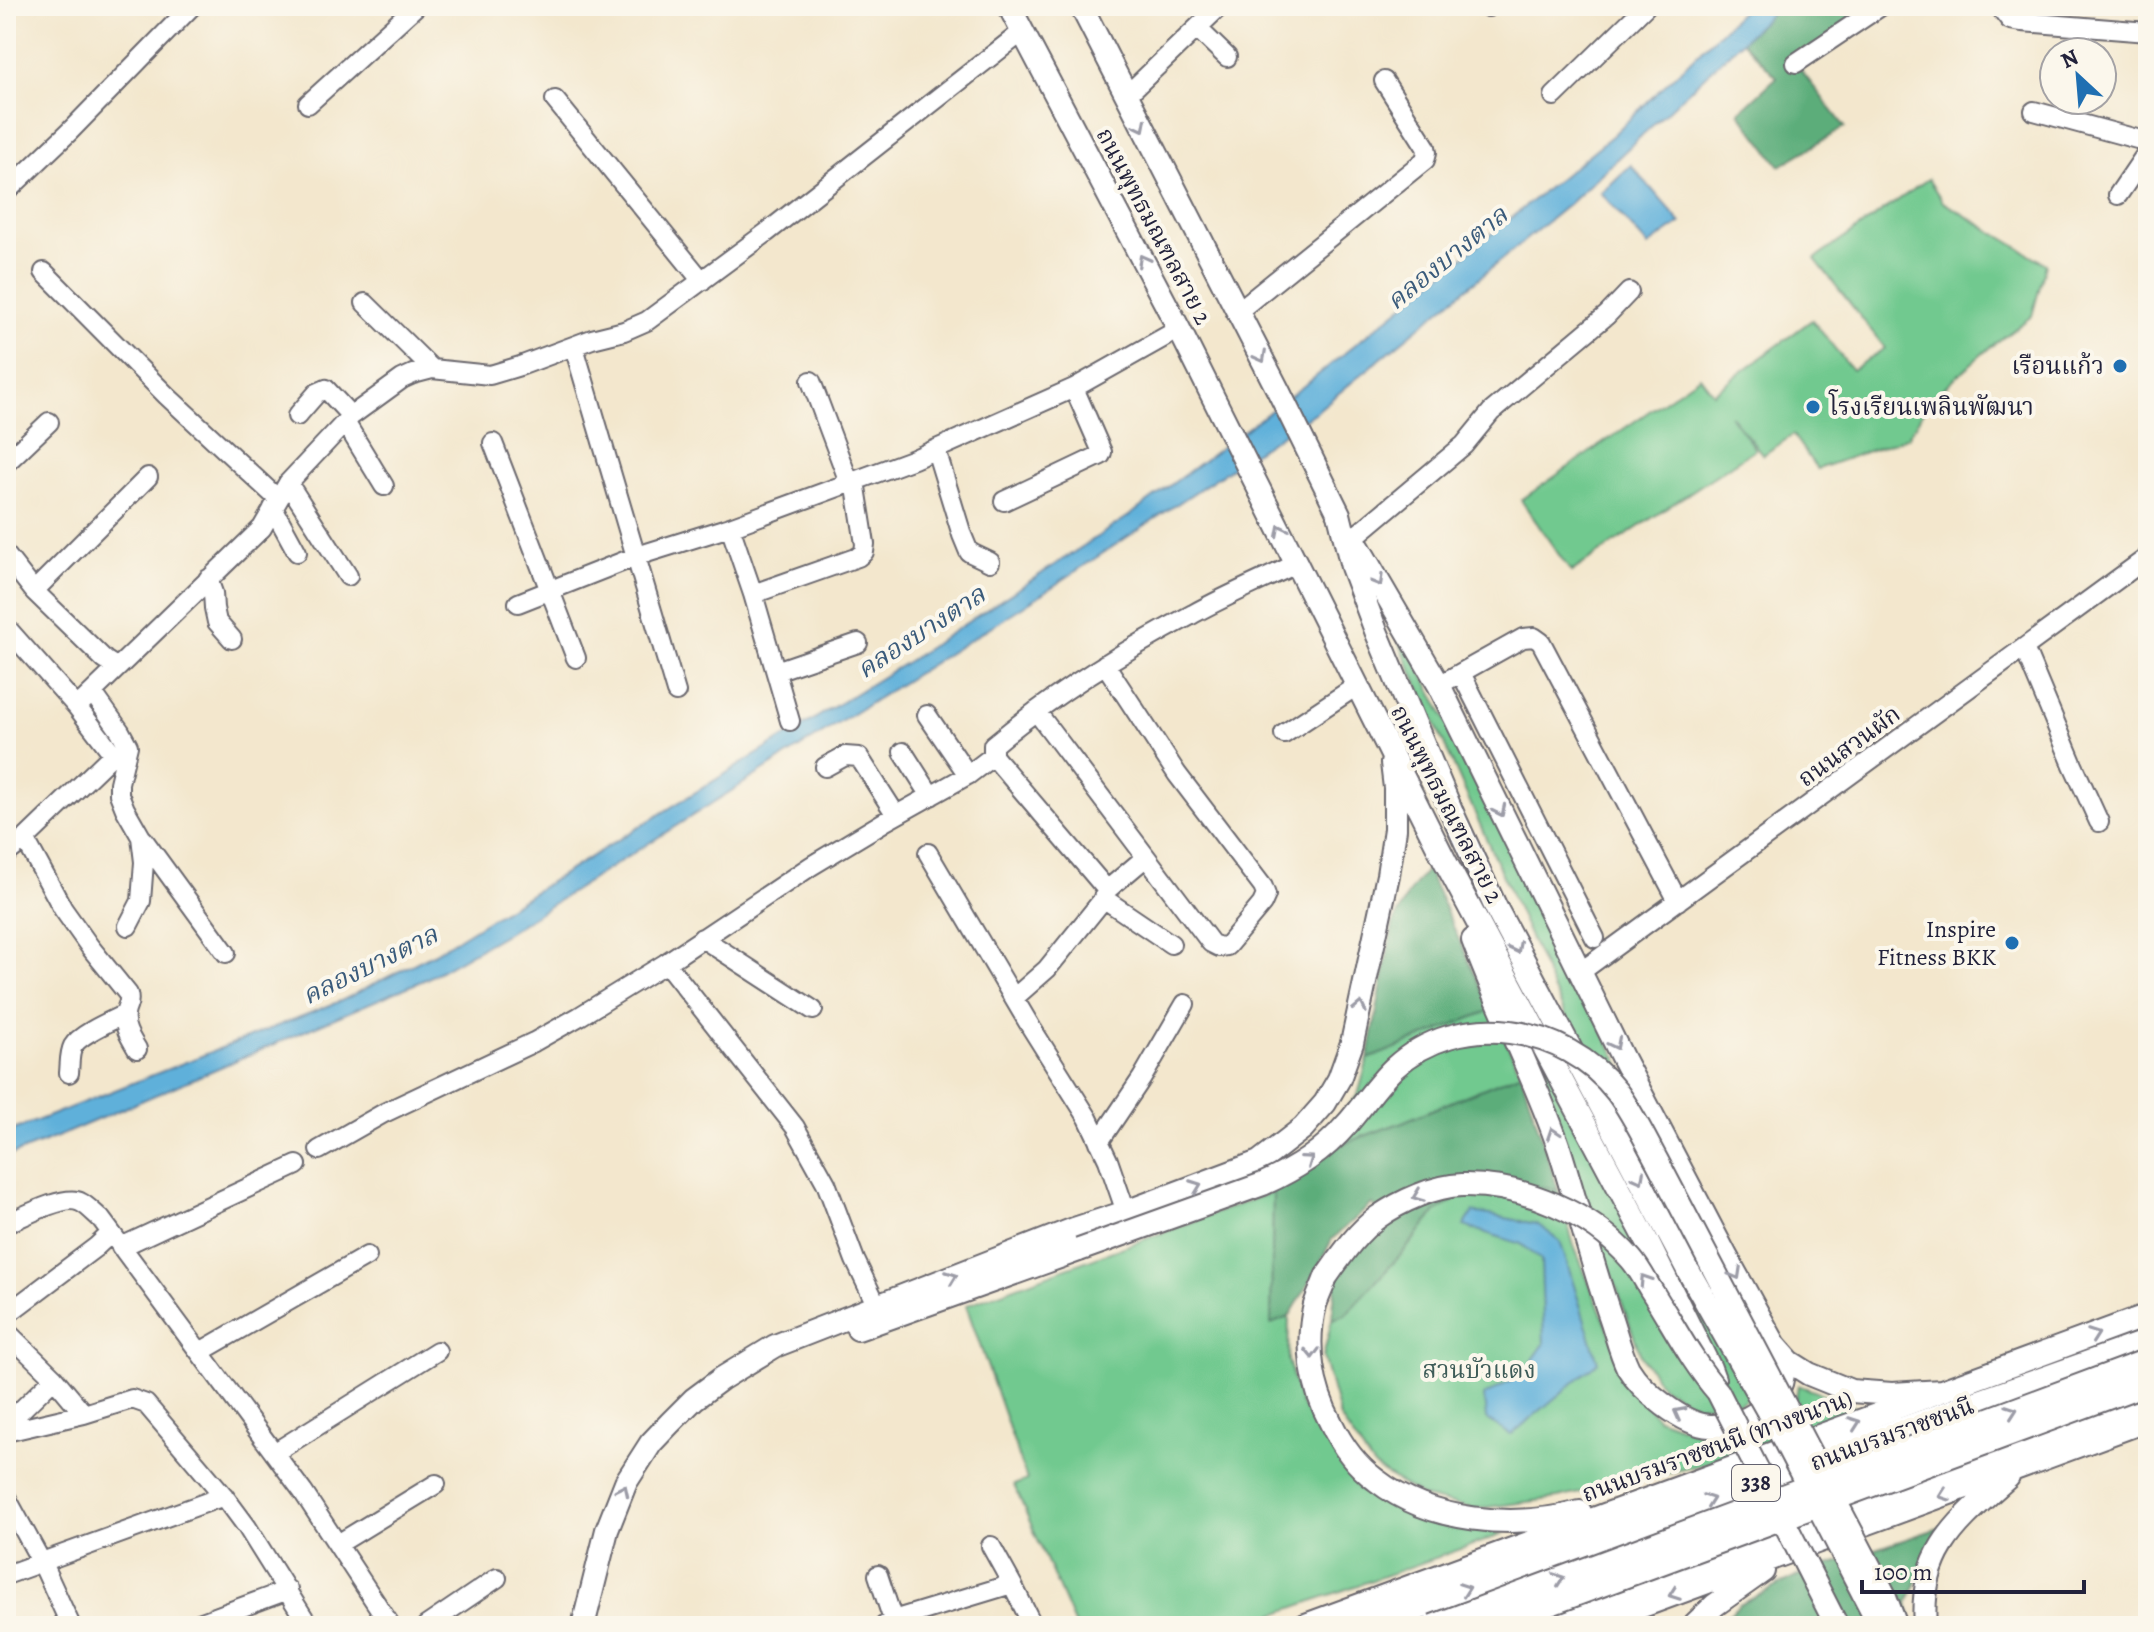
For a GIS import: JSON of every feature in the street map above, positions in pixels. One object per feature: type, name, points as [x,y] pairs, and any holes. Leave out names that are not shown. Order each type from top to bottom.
[{"type":"highway","name":"ถนนบรมราชชนนี","points":[[1365,1626],[2148,1343]]},
{"type":"highway","name":"338","points":[[1529,1626],[2148,1399]]},
{"type":"main road","name":"ถนนพุทธมณฑลสาย 2","points":[[1009,6],[1227,423],[1445,861],[1645,1237],[1710,1368],[1718,1392],[1837,1626]]},
{"type":"main road","name":"ถนนพุทธมณฑลสาย 2","points":[[1081,6],[1339,514],[1352,567],[1376,631],[1491,897],[1689,1272],[1783,1438],[1880,1626]]},
{"type":"main road","points":[[1339,514],[1439,685],[1579,973],[1775,1345],[1783,1366],[1782,1378],[1774,1399],[1748,1418],[1708,1426],[1674,1412],[1650,1396],[1629,1368],[1601,1290],[1545,1109],[1488,981],[1445,861]]},
{"type":"main road","points":[[583,1626],[607,1530],[637,1463],[651,1443],[694,1399],[721,1379],[775,1346],[1074,1229],[1259,1162],[1303,1128],[1325,1103],[1339,1079],[1352,1043],[1395,829],[1391,750]]},
{"type":"main road","points":[[775,1346],[805,1345],[842,1335],[1263,1184],[1316,1155],[1345,1127],[1395,1067],[1437,1041],[1494,1029],[1525,1034],[1572,1052],[1617,1092],[1657,1161],[1884,1594],[1896,1626]]},
{"type":"main road","points":[[1677,1488],[1564,1516],[1515,1522],[1476,1519],[1431,1508],[1398,1495],[1374,1480],[1352,1457],[1320,1403],[1312,1370],[1311,1341],[1315,1306],[1326,1277],[1348,1246],[1376,1218],[1426,1192],[1461,1185],[1535,1197],[1573,1213],[1602,1233],[1631,1260],[1700,1371],[1718,1392]]},
{"type":"main road","name":"ถนนบรมราชชนนี (ทางขนาน)","points":[[1303,1626],[2148,1315]]},
{"type":"main road","points":[[1775,1345],[1790,1362],[1809,1374],[1851,1391],[1892,1394],[1942,1391]]},
{"type":"main road","name":"338","points":[[1433,1626],[2148,1360]]},
{"type":"main road","name":"338","points":[[1491,1626],[2148,1383]]},
{"type":"main road","points":[[1588,1626],[2148,1420]]},
{"type":"main road","points":[[1925,1626],[1925,1592],[1936,1554],[1962,1518],[2017,1468]]},
{"type":"main road","points":[[1693,1626],[1715,1605],[1790,1552]]},
{"type":"street","points":[[6,192],[192,6]]},
{"type":"street","points":[[308,104],[416,6]]},
{"type":"street","points":[[1126,96],[1220,6]]},
{"type":"street","points":[[1554,96],[1646,6]]},
{"type":"street","points":[[1796,63],[1881,6]]},
{"type":"street","points":[[1999,6],[2010,20],[2148,32]]},
{"type":"street","points":[[1197,28],[1227,57]]},
{"type":"street","points":[[77,707],[262,528],[280,496],[348,419],[402,379],[432,369],[490,375],[647,321],[1022,32]]},
{"type":"street","points":[[1237,312],[1425,160],[1426,147],[1384,81]]},
{"type":"street","points":[[555,100],[702,281]]},
{"type":"street","points":[[2034,111],[2148,142]]},
{"type":"street","points":[[2118,195],[2148,151]]},
{"type":"street","points":[[44,272],[167,396],[280,496],[348,576]]},
{"type":"street","points":[[1353,538],[1464,445],[1491,412],[1607,315],[1629,292]]},
{"type":"street","points":[[365,303],[432,369]]},
{"type":"street","points":[[518,603],[637,556],[730,527],[936,450],[1074,388],[1179,329]]},
{"type":"street","points":[[574,347],[676,692]]},
{"type":"street","points":[[753,594],[858,557],[864,552],[852,482],[811,381]]},
{"type":"street","points":[[1004,501],[1101,455],[1074,388]]},
{"type":"street","points":[[297,416],[317,393],[326,389],[348,419],[384,486]]},
{"type":"street","points":[[6,463],[49,422]]},
{"type":"street","points":[[493,443],[576,658]]},
{"type":"street","points":[[936,450],[969,552],[990,562]]},
{"type":"street","points":[[34,591],[148,477]]},
{"type":"street","points":[[280,496],[297,552]]},
{"type":"street","points":[[730,527],[790,721]]},
{"type":"street","points":[[6,555],[34,591],[116,667]]},
{"type":"street","points":[[1171,944],[1105,894],[993,756],[993,745],[1105,664],[1193,613],[1298,563]]},
{"type":"street","name":"ถนนสวนผัก","points":[[1579,973],[2024,648],[2144,566]]},
{"type":"street","points":[[208,579],[217,622],[232,639]]},
{"type":"street","points":[[6,627],[77,707],[111,754],[6,854]]},
{"type":"street","points":[[1439,685],[1523,638],[1534,637],[1541,642],[1678,901]]},
{"type":"street","points":[[776,671],[858,643]]},
{"type":"street","points":[[2024,648],[2099,822]]},
{"type":"street","points":[[1036,711],[1196,925],[1211,943],[1219,947],[1227,946],[1262,904],[1266,895],[1263,887],[1177,774],[1105,664]]},
{"type":"street","points":[[1461,673],[1595,938]]},
{"type":"street","points":[[1284,734],[1358,685]]},
{"type":"street","points":[[93,693],[128,746],[119,783],[119,794],[125,809],[141,837],[226,953]]},
{"type":"street","points":[[927,715],[968,775]]},
{"type":"street","points":[[903,752],[931,796]]},
{"type":"street","points":[[825,767],[845,756],[859,757],[896,815]]},
{"type":"street","points":[[319,1150],[384,1113],[534,1042],[666,963],[811,866],[968,775],[993,756]]},
{"type":"street","points":[[128,926],[141,901],[144,885],[141,837]]},
{"type":"street","points":[[25,839],[63,909],[128,994],[130,1002],[125,1014],[126,1028],[137,1049]]},
{"type":"street","points":[[928,853],[1088,1118],[1126,1212]]},
{"type":"street","points":[[1014,998],[1047,969],[1105,894],[1146,857]]},
{"type":"street","points":[[702,938],[813,1010]]},
{"type":"street","points":[[666,963],[795,1127],[826,1183],[855,1260],[877,1306]]},
{"type":"street","points":[[1099,1142],[1142,1078],[1185,1004]]},
{"type":"street","points":[[69,1073],[75,1043],[125,1014]]},
{"type":"street","points":[[84,1414],[7,1324],[96,1247],[297,1165]]},
{"type":"street","points":[[6,1224],[68,1200],[79,1201],[101,1219],[303,1492],[391,1626]]},
{"type":"street","points":[[200,1352],[367,1256]]},
{"type":"street","points":[[274,1453],[437,1351]]},
{"type":"street","points":[[6,1425],[54,1378]]},
{"type":"street","points":[[6,1432],[132,1399],[146,1404],[224,1496],[309,1626]]},
{"type":"street","points":[[338,1544],[436,1484]]},
{"type":"street","points":[[6,1575],[224,1496]]},
{"type":"street","points":[[6,1497],[42,1563],[71,1626]]},
{"type":"street","points":[[991,1546],[1033,1626]]},
{"type":"street","points":[[878,1575],[889,1623],[1012,1584]]},
{"type":"street","points":[[426,1626],[497,1578]]},
{"type":"street","points":[[191,1626],[288,1590]]},
{"type":"green space","points":[[1779,6],[1886,6],[1800,69],[1845,127],[1780,166],[1739,112],[1777,77],[1742,41]]},
{"type":"green space","points":[[1928,179],[1943,202],[2046,264],[2032,316],[1989,348],[1931,399],[1908,437],[1817,469],[1793,435],[1763,455],[1730,415],[1755,449],[1571,572],[1521,500],[1700,376],[1713,393],[1812,320],[1852,370],[1885,348],[1815,259]]},
{"type":"green space","points":[[1404,637],[1770,1361],[1749,1397],[1740,1403],[1696,1405],[1663,1388],[1641,1356],[1549,1097],[1526,1044],[1550,1030],[1598,1081],[1553,989],[1398,640]]},
{"type":"green space","points":[[1427,869],[1491,1010],[1368,1059],[1393,924],[1408,894]]},
{"type":"green space","points":[[1491,1010],[1521,1073],[1400,1123],[1292,1162],[1358,1095],[1368,1059]]},
{"type":"green space","points":[[1521,1073],[1558,1190],[1487,1179],[1436,1212],[1345,1315],[1332,1319],[1336,1280],[1356,1250],[1391,1225],[1372,1204],[1332,1239],[1289,1317],[1271,1324],[1273,1192],[1285,1165],[1400,1123]]},
{"type":"green space","name":"สวนบัวแดง","points":[[1487,1179],[1558,1190],[1574,1246],[1630,1382],[1657,1418],[1709,1436],[1764,1431],[1796,1397],[1798,1385],[1868,1413],[1723,1460],[1558,1498],[1474,1509],[1423,1497],[1374,1467],[1340,1418],[1323,1357],[1332,1319],[1345,1315],[1436,1212]]},
{"type":"green space","points":[[1273,1192],[1271,1323],[1289,1317],[1288,1360],[1300,1403],[1359,1490],[1444,1526],[1504,1534],[1241,1626],[1075,1626],[1014,1485],[1027,1480],[966,1305]]},
{"type":"green space","points":[[1939,1528],[1908,1603],[1912,1626],[1717,1626],[1739,1605],[1799,1575]]},
{"type":"water","points":[[1747,6],[1779,6],[1569,204],[1317,411],[1025,605],[507,933],[426,979],[6,1157],[6,1133],[343,1000],[435,953],[913,658],[1129,516],[1309,382],[1613,135]]},
{"type":"water","points":[[1631,165],[1681,223],[1648,246],[1601,193]]},
{"type":"water","points":[[1473,1212],[1537,1224],[1560,1241],[1598,1362],[1511,1435],[1486,1419],[1484,1396],[1523,1374],[1544,1344],[1541,1260],[1521,1244],[1464,1226]]},
{"type":"place","name":"เรือนแก้ว","points":[[2120,366]]},
{"type":"place","name":"โรงเรียนเพลินพัฒนา","points":[[1813,407]]},
{"type":"place","name":"Inspire Fitness BKK","points":[[2012,943]]},
{"type":"water label","name":"คลองบางตาล","points":[[1447,258]]},
{"type":"water label","name":"คลองบางตาล","points":[[921,632]]},
{"type":"water label","name":"คลองบางตาล","points":[[370,965]]}]
